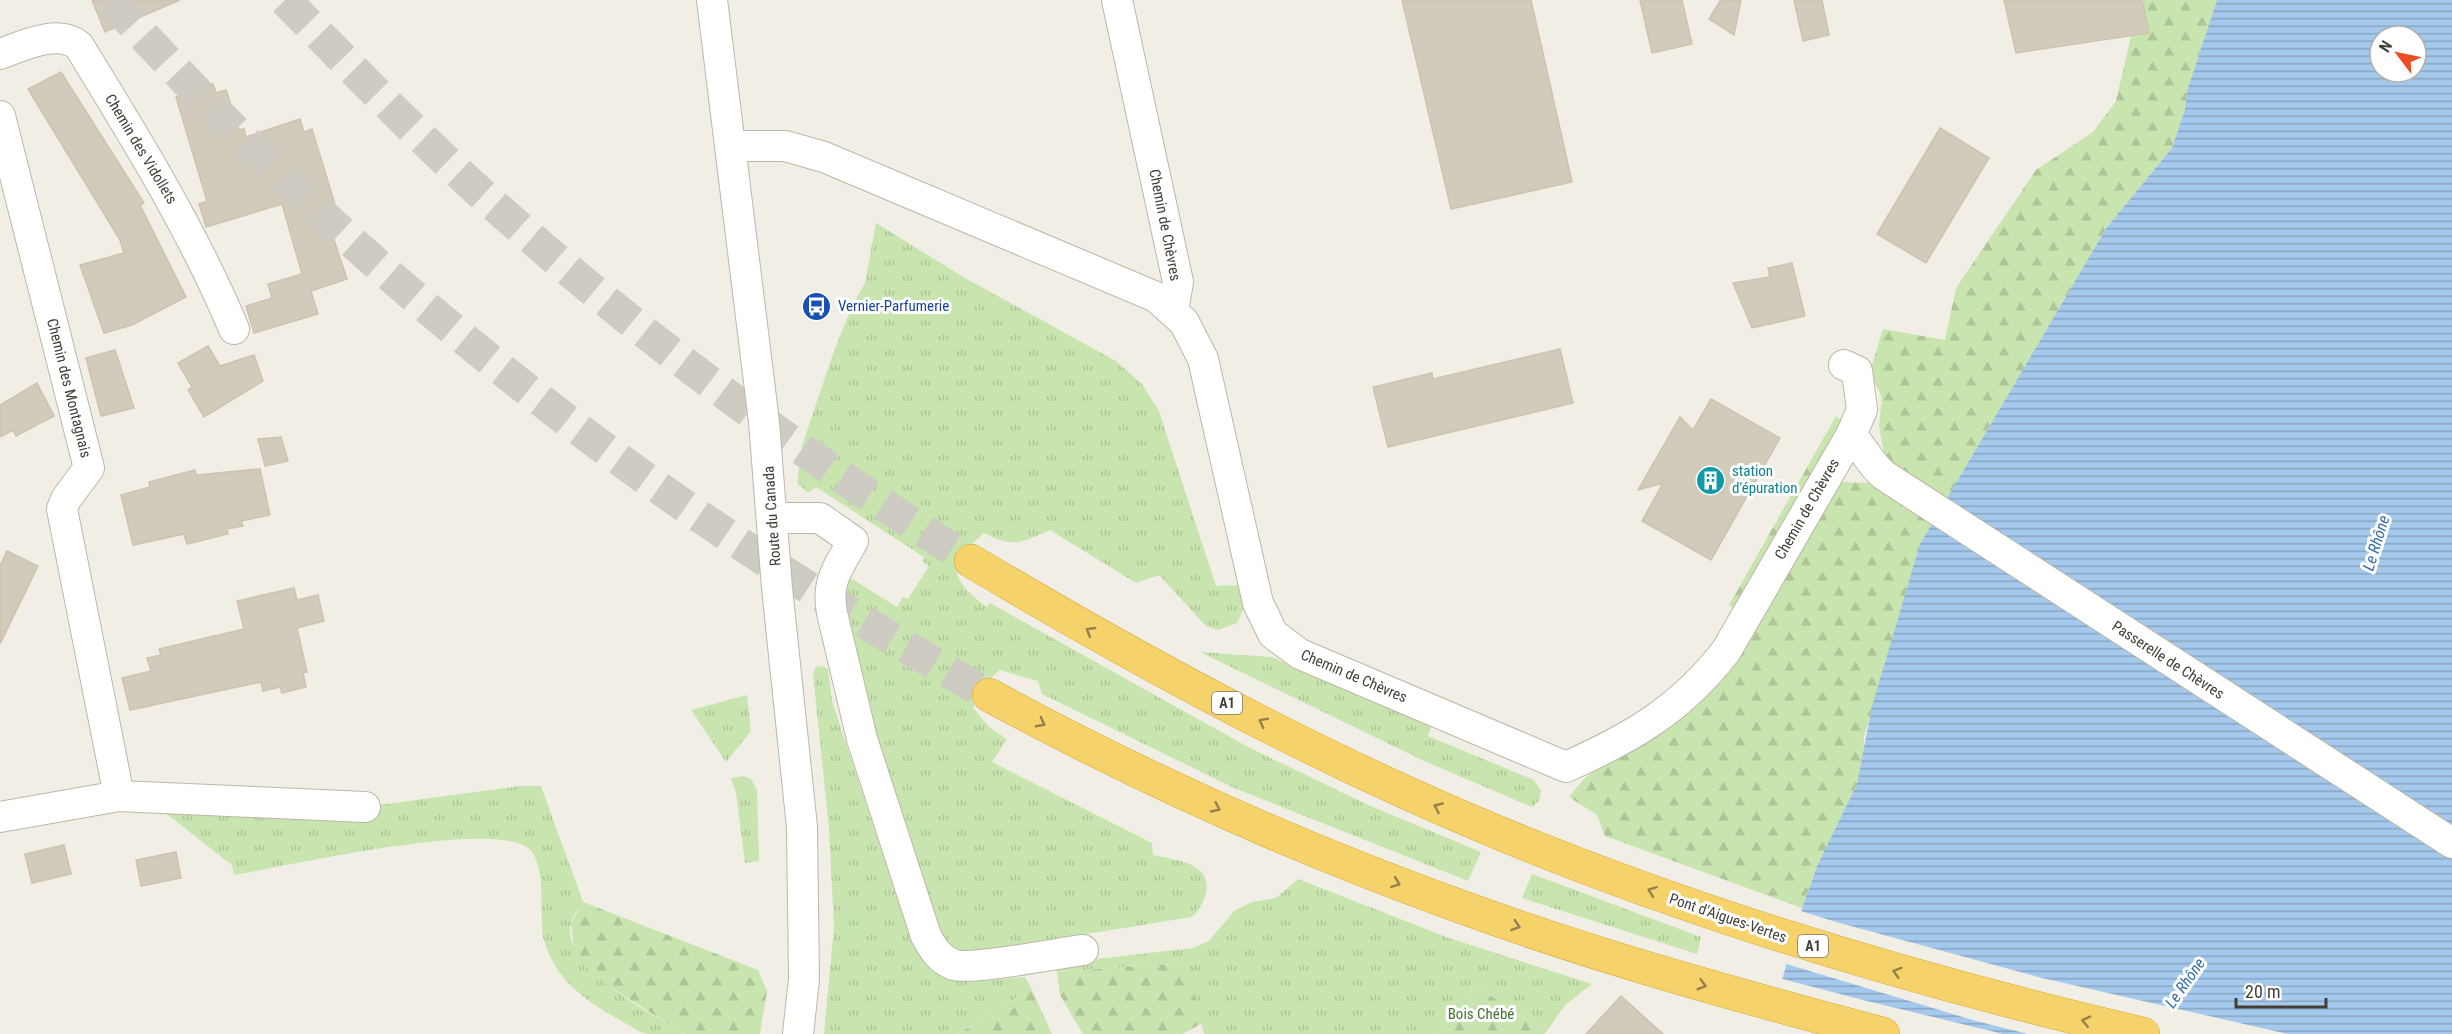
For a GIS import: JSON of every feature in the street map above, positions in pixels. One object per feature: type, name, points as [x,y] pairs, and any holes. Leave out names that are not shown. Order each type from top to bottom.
[{"type":"highway","name":"Pont d'Aigues-Vertes","points":[[971,561],[1098,635],[1245,713],[1385,782],[1492,830],[1674,900],[1831,952],[2028,1007],[2143,1034]]},
{"type":"highway","points":[[989,695],[1103,755],[1241,819],[1460,907],[1679,978],[1883,1034]]},
{"type":"street","name":"Route du Canada","points":[[712,0],[764,422],[802,827],[804,979],[798,1034]]},
{"type":"street","name":"Chemin de Chèvres","points":[[1117,0],[1178,282],[1173,311],[1184,322],[1203,359],[1258,603],[1273,634],[1300,654],[1566,767],[1646,727],[1688,695],[1706,677],[1726,651],[1851,435],[1862,410],[1857,371],[1844,365]]},
{"type":"street","name":"Chemin des Vidollets","points":[[0,54],[55,38],[73,41],[79,46],[169,193],[199,249],[234,329]]},
{"type":"street","name":"Chemin des Montagnais","points":[[0,116],[89,468],[66,499],[62,509],[118,796]]},
{"type":"street","points":[[731,146],[785,146],[824,157],[1138,288],[1173,311]]},
{"type":"street","name":"Passerelle de Chèvres","points":[[1851,435],[1861,445],[1880,473],[2452,843]]},
{"type":"street","points":[[772,518],[820,518],[853,541],[832,579],[831,606],[862,739],[926,936],[932,948],[944,960],[964,966],[1083,950]]},
{"type":"street","points":[[0,818],[118,796],[365,807]]},
{"type":"green space","points":[[2142,0],[2217,0],[2187,91],[2185,109],[2172,148],[2107,227],[1920,544],[1864,737],[1863,764],[1857,784],[1818,864],[1802,908],[1605,836],[1597,815],[1569,797],[1584,779],[1604,762],[1674,723],[1832,482],[1881,483],[1886,465],[1879,426],[1882,398],[1870,371],[1883,329],[1945,340],[1956,288],[2036,170],[2093,132],[2116,101],[2131,36],[2149,33]]},
{"type":"green space","points":[[876,223],[965,278],[1116,361],[1142,384],[1159,411],[1216,586],[1241,585],[1246,603],[1237,623],[1218,630],[1206,626],[1159,575],[1136,583],[1050,530],[1017,542],[1002,541],[984,533],[965,550],[957,565],[960,580],[969,592],[987,607],[990,603],[1248,747],[1366,804],[1481,852],[1468,881],[1234,788],[1042,694],[1038,681],[1000,670],[984,684],[973,708],[989,727],[1007,739],[992,762],[1152,843],[1153,855],[1195,867],[1205,878],[1206,892],[1201,906],[1192,917],[967,953],[949,948],[939,931],[878,740],[844,605],[847,576],[897,607],[903,597],[908,599],[929,566],[922,561],[924,557],[816,487],[808,493],[797,483],[802,446],[833,354],[853,304],[865,283]]},
{"type":"green space","points":[[1836,416],[1844,423],[1735,610],[1729,605]]},
{"type":"green space","points":[[1200,652],[1271,657],[1433,721],[1428,736],[1534,780],[1541,791],[1539,801],[1532,807],[1424,761]]},
{"type":"green space","points":[[823,666],[828,669],[832,701],[912,943],[924,959],[949,977],[975,981],[1025,977],[1031,988],[958,1034],[824,1034],[834,927],[829,829],[813,673],[816,667]]},
{"type":"green space","points":[[747,695],[751,731],[726,762],[691,710]]},
{"type":"green space","points":[[743,776],[751,779],[757,790],[759,861],[745,863],[736,793],[731,778]]},
{"type":"green space","points":[[520,786],[541,786],[583,902],[571,922],[571,939],[580,956],[593,972],[611,987],[684,1034],[648,1034],[639,1031],[586,999],[565,979],[549,955],[544,940],[540,875],[532,853],[525,846],[502,840],[469,839],[429,842],[340,855],[234,875],[232,865],[155,805],[365,807]]},
{"type":"green space","points":[[1532,874],[1701,937],[1697,954],[1522,898]]},
{"type":"green space","points":[[1298,879],[1449,938],[1592,984],[1565,1005],[1547,1031],[1475,986],[1437,1034],[1204,1034],[1184,963],[1057,972],[1052,964],[1193,948],[1209,941],[1234,911],[1252,902],[1276,898]]},
{"type":"green space","points":[[583,902],[758,970],[767,991],[760,1034],[684,1034],[604,983],[587,968],[574,948],[571,923]]},
{"type":"green space","points":[[1184,963],[1202,1023],[1183,1034],[1083,1034],[1060,995],[1057,972]]},
{"type":"green space","name":"Bois Chébé","points":[[1475,986],[1547,1031],[1544,1034],[1437,1034]]},
{"type":"green space","points":[[1031,988],[1052,1034],[958,1034]]},
{"type":"water","name":"Le Rhône","points":[[2217,0],[2452,0],[2452,1034],[1767,1034],[1802,908],[1818,864],[1857,784],[1872,706],[1920,544],[2107,227],[2172,148],[2185,109],[2187,91]]},
{"type":"pier","points":[[1798,910],[2042,978],[2288,1034],[2028,1034],[1976,1021],[1783,963]]},
{"type":"pier","points":[[1779,978],[1863,1000],[2003,1034],[1764,1034]]},
{"type":"building","points":[[92,0],[180,0],[105,32]]},
{"type":"building","points":[[1402,0],[1531,0],[1572,182],[1451,209]]},
{"type":"building","points":[[1640,0],[1682,0],[1692,44],[1652,53]]},
{"type":"building","points":[[1741,0],[1734,35],[1709,19],[1720,1]]},
{"type":"building","points":[[1794,0],[1822,0],[1829,35],[1803,41]]},
{"type":"building","points":[[2004,0],[2142,0],[2149,33],[2016,53]]},
{"type":"building","points":[[61,72],[144,203],[140,205],[186,297],[132,325],[104,333],[80,265],[124,253],[120,240],[28,89]]},
{"type":"building","points":[[213,84],[216,93],[226,90],[239,130],[244,129],[246,137],[300,119],[304,132],[312,129],[340,221],[329,225],[347,279],[311,291],[318,314],[254,333],[246,306],[272,298],[268,284],[302,274],[282,204],[206,227],[199,204],[207,201],[176,97]]},
{"type":"building","points":[[1940,128],[1989,158],[1926,263],[1877,234]]},
{"type":"building","points":[[1792,263],[1805,316],[1752,328],[1733,283],[1770,277],[1768,268]]},
{"type":"building","points":[[208,346],[220,366],[254,355],[263,381],[204,417],[188,390],[192,387],[178,363]]},
{"type":"building","points":[[1560,349],[1573,403],[1388,447],[1373,387],[1432,373],[1433,379]]},
{"type":"building","points":[[115,350],[134,408],[101,416],[86,358]]},
{"type":"building","points":[[37,383],[54,416],[16,436],[13,430],[0,437],[0,405]]},
{"type":"building","name":"station d'épuration","points":[[1711,399],[1780,438],[1711,560],[1642,521],[1663,483],[1638,490],[1680,417],[1693,430]]},
{"type":"building","points":[[281,437],[288,461],[265,466],[258,439]]},
{"type":"building","points":[[260,469],[270,515],[241,521],[243,526],[227,529],[228,534],[187,544],[184,534],[133,545],[121,495],[150,487],[149,482],[195,470],[196,475]]},
{"type":"building","points":[[7,551],[38,566],[0,644],[0,566]]},
{"type":"building","points":[[294,588],[297,600],[318,595],[324,621],[297,628],[307,672],[303,673],[306,687],[282,693],[280,687],[263,691],[261,682],[130,710],[122,678],[151,671],[147,658],[161,655],[159,649],[244,629],[237,601]]},
{"type":"building","points":[[64,845],[71,874],[32,883],[25,854]]},
{"type":"building","points":[[176,852],[181,878],[141,886],[136,860]]},
{"type":"building","points":[[1621,996],[1663,1034],[1586,1034]]},
{"type":"tunnel","points":[[111,0],[247,143],[319,211],[392,278],[545,403],[624,463],[705,520],[846,611],[989,695]]},
{"type":"tunnel","points":[[285,0],[441,156],[608,303],[786,438],[971,561]]},
{"type":"place","name":"Vernier-Parfumerie","points":[[817,306]]},
{"type":"place","name":"station d'épuration","points":[[1711,480]]}]
